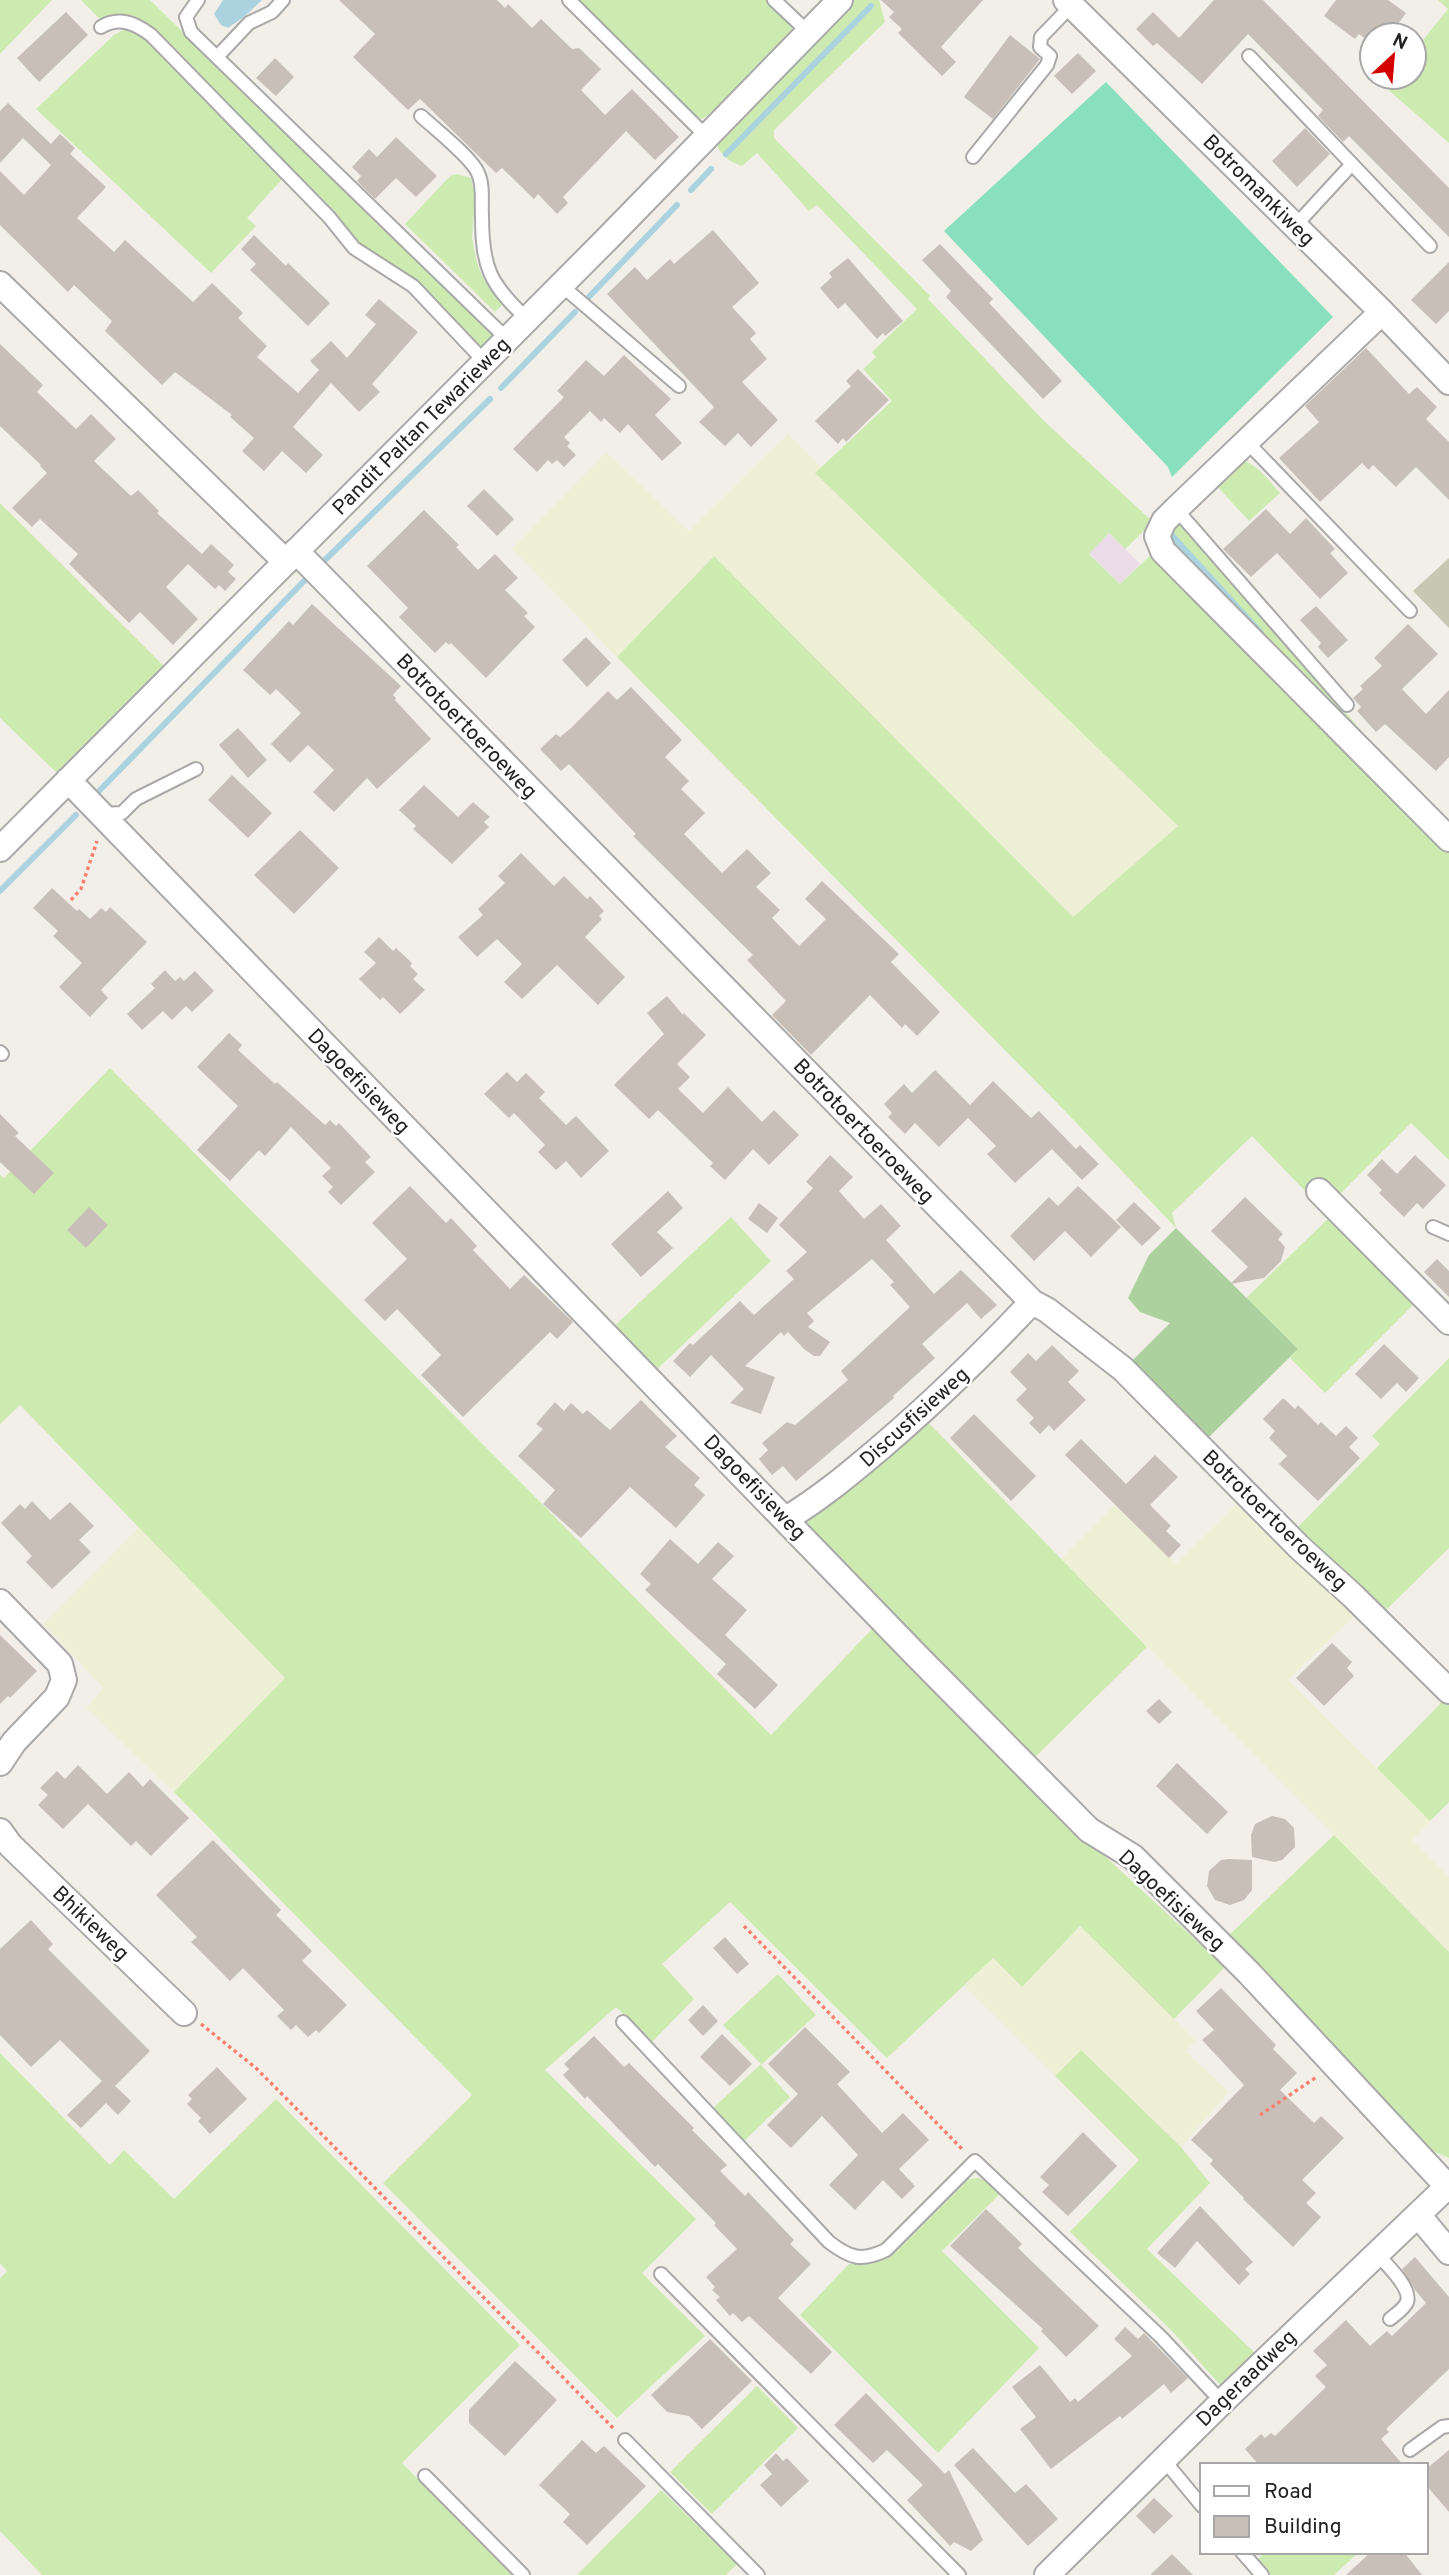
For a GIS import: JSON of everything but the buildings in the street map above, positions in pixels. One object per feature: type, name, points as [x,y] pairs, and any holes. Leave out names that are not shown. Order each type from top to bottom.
[{"type":"street","name":"Pandit Paltan Tewarieweg","points":[[0,849],[508,339],[840,0]]},
{"type":"street","name":"Botromankiweg","points":[[1069,3],[1296,226],[1449,382]]},
{"type":"street","name":"Botrotoertoeroeweg","points":[[0,284],[291,556],[1032,1302],[1047,1310],[1123,1369],[1299,1547],[1449,1691]]},
{"type":"street","points":[[1382,312],[1176,509],[1164,521],[1157,536],[1163,551],[1449,839]]},
{"type":"street","name":"Dagoefisieweg","points":[[68,780],[1089,1830],[1133,1857],[1249,1973],[1448,2186]]},
{"type":"street","points":[[1319,1191],[1449,1322]]},
{"type":"street","name":"Discusfisieweg","points":[[786,1519],[821,1498],[916,1418],[974,1363],[1032,1302]]},
{"type":"street","points":[[0,1602],[60,1664],[64,1681],[57,1697],[14,1742],[0,1763]]},
{"type":"street","name":"Bhikieweg","points":[[0,1832],[10,1845],[184,2014]]},
{"type":"street","name":"Dageraadweg","points":[[1047,2575],[1163,2459],[1448,2186]]},
{"type":"street","points":[[1418,2215],[1449,2252]]},
{"type":"lane","points":[[198,0],[186,17],[191,32],[508,339]]},
{"type":"lane","points":[[217,57],[250,23],[272,12],[283,0]]},
{"type":"lane","points":[[569,0],[706,136]]},
{"type":"lane","points":[[774,0],[808,32]]},
{"type":"lane","points":[[973,157],[1047,65],[1050,56],[1040,47],[1041,37],[1069,3]]},
{"type":"lane","points":[[102,27],[110,22],[123,21],[141,27],[151,35],[329,217],[354,248],[414,286],[485,362]]},
{"type":"lane","points":[[1249,56],[1430,246]]},
{"type":"lane","points":[[421,116],[477,170],[481,184],[485,261],[502,295],[527,319]]},
{"type":"lane","points":[[1296,226],[1352,164]]},
{"type":"lane","points":[[561,285],[679,386]]},
{"type":"lane","points":[[1246,441],[1410,611]]},
{"type":"lane","points":[[1176,509],[1347,705]]},
{"type":"lane","points":[[99,814],[122,813],[136,799],[197,769]]},
{"type":"lane","points":[[1433,1227],[1449,1234]]},
{"type":"lane","points":[[623,2022],[829,2242],[846,2255],[861,2258],[886,2250],[975,2161],[1161,2337],[1222,2402]]},
{"type":"lane","points":[[1377,2254],[1408,2296],[1405,2306],[1390,2319]]},
{"type":"lane","points":[[661,2274],[959,2575]]},
{"type":"lane","points":[[1410,2450],[1442,2427],[1449,2426]]},
{"type":"lane","points":[[625,2440],[758,2575]]},
{"type":"lane","points":[[1163,2459],[1200,2504]]},
{"type":"lane","points":[[425,2476],[523,2575]]},
{"type":"lane","points":[[1244,2554],[1262,2575]]},
{"type":"path","points":[[71,900],[81,889],[97,841],[99,814]]},
{"type":"path","points":[[744,1926],[975,2161]]},
{"type":"path","points":[[184,2014],[209,2028],[256,2067],[625,2440]]},
{"type":"path","points":[[1260,2115],[1334,2065]]},
{"type":"shaded area","points":[[788,434],[1178,826],[1073,917],[714,556],[617,657],[512,549],[606,452],[689,531]]},
{"type":"shaded area","points":[[1109,533],[1140,564],[1120,584],[1089,553]]},
{"type":"shaded area","points":[[1449,558],[1449,628],[1413,591]]},
{"type":"shaded area","points":[[1241,1500],[1360,1610],[1288,1680],[1430,1821],[1412,1840],[1449,1877],[1449,1952],[1061,1559],[1115,1505],[1176,1564]]},
{"type":"shaded area","points":[[139,1527],[285,1678],[174,1792],[86,1708],[104,1688],[43,1624]]},
{"type":"shaded area","points":[[1081,1926],[1196,2041],[1185,2051],[1229,2092],[1181,2147],[1081,2050],[1055,2076],[964,1986],[993,1958],[1022,1987]]},
{"type":"green space","points":[[0,0],[52,0],[0,54]]},
{"type":"green space","points":[[81,0],[150,0],[488,330],[495,338],[485,352],[352,241],[147,26],[119,17],[102,21]]},
{"type":"green space","points":[[579,0],[769,0],[792,21],[795,32],[715,111],[702,119],[695,116]]},
{"type":"green space","points":[[851,0],[879,0],[885,22],[774,130],[774,138],[930,296],[928,299],[1043,420],[1153,522],[1125,549],[1109,533],[1089,554],[1120,584],[1155,551],[1449,848],[1449,1160],[1411,1123],[1335,1199],[1315,1180],[1305,1191],[1252,1136],[1172,1213],[1176,1228],[1064,1110],[617,657],[714,556],[1073,917],[1178,826],[815,473],[892,401],[863,369],[876,357],[872,352],[917,309],[817,205],[809,211],[757,153],[742,166],[724,156],[715,139]]},
{"type":"green space","points":[[1438,0],[1449,0],[1449,143],[1390,91],[1428,91],[1428,34],[1448,9]]},
{"type":"green space","points":[[125,29],[133,29],[148,38],[284,177],[247,218],[256,226],[211,273],[36,109],[114,35]]},
{"type":"green space","points":[[1106,82],[1333,317],[1172,477],[1168,467],[944,231]]},
{"type":"green space","points":[[457,174],[471,178],[475,198],[472,238],[484,280],[503,304],[495,312],[405,224],[450,176]]},
{"type":"green space","points":[[1240,460],[1257,469],[1280,493],[1249,521],[1214,483]]},
{"type":"green space","points":[[0,503],[166,668],[60,776],[0,718]]},
{"type":"green space","points":[[1174,521],[1183,527],[1380,752],[1373,758],[1173,556],[1165,530]]},
{"type":"green space","points":[[110,1068],[771,1735],[876,1625],[1083,1836],[1225,1967],[1174,2019],[1080,1926],[1022,1987],[993,1958],[887,2058],[730,1902],[662,1964],[694,1999],[652,2042],[616,2007],[545,2070],[696,2219],[642,2273],[705,2336],[617,2418],[383,2183],[472,2095],[174,1792],[285,1678],[20,1405],[0,1424],[0,1175],[4,1178]]},
{"type":"green space","points":[[1334,1213],[1420,1298],[1325,1393],[1290,1358],[1298,1349],[1246,1298]]},
{"type":"green space","points":[[731,1217],[771,1261],[651,1375],[609,1331]]},
{"type":"green space","points":[[1176,1228],[1298,1349],[1205,1441],[1128,1365],[1170,1323],[1140,1312],[1128,1298],[1149,1255]]},
{"type":"green space","points":[[1449,1358],[1449,1548],[1382,1614],[1293,1532],[1380,1444],[1372,1436]]},
{"type":"green space","points":[[923,1417],[1147,1647],[1030,1762],[802,1522]]},
{"type":"green space","points":[[1446,1698],[1449,1702],[1449,1802],[1430,1821],[1377,1768]]},
{"type":"green space","points":[[1334,1835],[1449,1952],[1449,2158],[1430,2150],[1226,1938]]},
{"type":"green space","points":[[778,1974],[816,2015],[761,2065],[790,2097],[743,2142],[712,2109],[761,2064],[723,2025]]},
{"type":"green space","points":[[1081,2050],[1181,2147],[1210,2183],[1147,2249],[1255,2353],[1221,2386],[1173,2332],[1070,2232],[1139,2160],[1055,2076]]},
{"type":"green space","points":[[0,2053],[110,2165],[124,2150],[174,2199],[276,2099],[520,2345],[402,2463],[513,2575],[42,2575],[0,2531],[0,2278],[7,2271],[0,2263]]},
{"type":"green space","points":[[978,2178],[987,2181],[1000,2194],[942,2251],[1039,2348],[938,2453],[800,2315],[849,2264],[871,2262],[894,2252],[959,2184]]},
{"type":"green space","points":[[757,2386],[798,2428],[712,2514],[670,2472]]},
{"type":"green space","points":[[661,2490],[737,2564],[726,2575],[577,2575]]},
{"type":"green space","points":[[1264,2554],[1357,2554],[1334,2575],[1269,2575],[1257,2560]]},
{"type":"water","points":[[223,0],[262,0],[228,28],[221,25],[214,14]]},
{"type":"waterway","points":[[726,154],[871,6]]},
{"type":"waterway","points":[[691,190],[711,169]]},
{"type":"waterway","points":[[584,302],[677,205]]},
{"type":"waterway","points":[[501,388],[575,312]]},
{"type":"waterway","points":[[326,559],[490,399]]},
{"type":"waterway","points":[[1168,531],[1261,633]]},
{"type":"waterway","points":[[99,791],[305,580]]},
{"type":"waterway","points":[[0,891],[76,815]]}]
